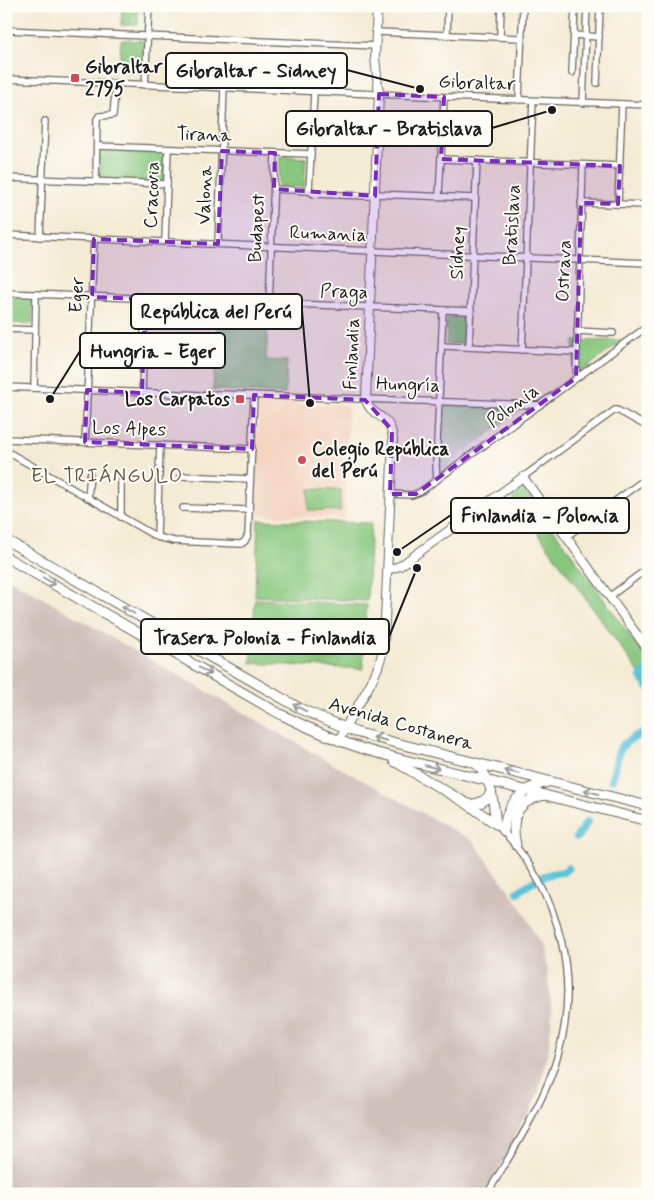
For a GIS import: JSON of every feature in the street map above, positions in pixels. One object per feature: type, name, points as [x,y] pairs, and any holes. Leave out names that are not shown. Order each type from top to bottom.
[{"type":"main road","name":"Avenida Costanera","points":[[6,540],[282,699],[344,728],[473,763],[648,806]]},
{"type":"main road","name":"Avenida Costanera","points":[[6,557],[280,714],[338,741],[385,756],[648,821]]},
{"type":"main road","points":[[385,756],[466,803],[496,824]]},
{"type":"main road","points":[[473,763],[489,781],[496,824]]},
{"type":"main road","points":[[504,832],[506,816],[510,807],[526,790],[551,782]]},
{"type":"main road","points":[[466,803],[479,803],[491,793]]},
{"type":"main road","points":[[516,845],[514,824],[518,810],[528,801],[545,795]]},
{"type":"street","points":[[145,85],[149,6]]},
{"type":"street","name":"Finlandia","points":[[338,741],[376,672],[382,656],[387,570],[392,430],[388,422],[370,409],[366,399],[379,94],[376,66],[377,6]]},
{"type":"street","points":[[446,35],[448,6]]},
{"type":"street","points":[[500,37],[501,6]]},
{"type":"street","points":[[519,100],[523,6]]},
{"type":"street","points":[[572,73],[575,6]]},
{"type":"street","points":[[583,103],[587,6]]},
{"type":"street","points":[[597,83],[600,6]]},
{"type":"street","points":[[6,30],[376,46]]},
{"type":"street","points":[[376,32],[521,38]]},
{"type":"street","points":[[574,35],[599,36]]},
{"type":"street","name":"Gibraltar","points":[[6,79],[648,106]]},
{"type":"street","points":[[96,181],[97,119],[99,116],[113,115],[116,83]]},
{"type":"street","name":"Valona","points":[[218,244],[224,88]]},
{"type":"street","points":[[309,191],[314,92]]},
{"type":"street","points":[[439,196],[444,97]]},
{"type":"street","name":"Bratislava","points":[[522,350],[533,101]]},
{"type":"street","points":[[618,204],[622,104]]},
{"type":"street","points":[[40,237],[45,121]]},
{"type":"street","name":"Tirana","points":[[97,146],[311,154]]},
{"type":"street","name":"Cracovia","points":[[165,242],[168,148]]},
{"type":"street","name":"Budapest","points":[[269,304],[275,153]]},
{"type":"street","points":[[441,158],[620,166]]},
{"type":"street","name":"Sídney","points":[[469,348],[477,160]]},
{"type":"street","name":"Ostrava","points":[[576,378],[582,165]]},
{"type":"street","points":[[6,178],[167,184]]},
{"type":"street","points":[[274,189],[309,191],[314,194],[368,196],[375,194],[475,198]]},
{"type":"street","points":[[581,203],[648,205]]},
{"type":"street","name":"Rumania","points":[[6,235],[648,263]]},
{"type":"street","name":"Eger","points":[[85,442],[94,239]]},
{"type":"street","name":"Praga","points":[[6,293],[471,311]]},
{"type":"street","points":[[34,388],[36,294]]},
{"type":"street","points":[[142,392],[145,299]]},
{"type":"street","points":[[437,480],[444,310]]},
{"type":"street","name":"Polonia","points":[[390,494],[416,494],[648,326]]},
{"type":"street","points":[[6,329],[35,330]]},
{"type":"street","points":[[577,331],[613,333]]},
{"type":"street","points":[[442,346],[576,352]]},
{"type":"street","name":"Hungría","points":[[6,387],[540,405]]},
{"type":"street","points":[[6,451],[157,537],[168,540],[239,544],[245,542],[248,535],[254,395]]},
{"type":"street","points":[[387,570],[400,566],[617,410],[648,427]]},
{"type":"street","name":"Los Alpes","points":[[7,439],[252,449]]},
{"type":"street","points":[[157,537],[160,445]]},
{"type":"street","points":[[88,498],[90,475]]},
{"type":"street","points":[[182,476],[250,479]]},
{"type":"street","points":[[523,477],[648,650]]},
{"type":"street","points":[[566,537],[648,477]]},
{"type":"street","points":[[120,517],[121,482]]},
{"type":"street","points":[[183,508],[249,510]]},
{"type":"street","points":[[609,597],[648,568]]},
{"type":"street","points":[[487,1194],[536,1108],[548,1082],[560,1048],[566,1007],[565,960],[555,916],[537,876],[516,845],[496,824]]},
{"type":"highlighted area","points":[[379,94],[444,97],[441,159],[620,166],[618,204],[581,203],[576,378],[416,494],[390,494],[392,430],[365,400],[254,395],[252,449],[85,442],[87,390],[142,393],[145,299],[92,297],[94,239],[218,244],[222,151],[275,153],[274,189],[375,196]]},
{"type":"shaded area","name":"Colegio República del Perú","points":[[258,401],[348,405],[345,518],[255,515]]},
{"type":"shaded area","points":[[6,577],[326,760],[473,841],[521,907],[540,944],[547,970],[552,1013],[549,1047],[538,1093],[528,1116],[523,1120],[513,1139],[513,1145],[484,1194],[6,1194]]},
{"type":"green space","points":[[122,6],[138,6],[138,25],[121,25]]},
{"type":"green space","points":[[121,40],[146,41],[144,72],[119,71]]},
{"type":"green space","points":[[100,148],[165,151],[164,182],[99,178]]},
{"type":"green space","points":[[280,156],[306,158],[304,187],[278,186]]},
{"type":"green space","points":[[6,296],[33,297],[32,324],[6,323]]},
{"type":"green space","points":[[218,308],[269,311],[266,360],[287,361],[285,394],[213,390]]},
{"type":"green space","points":[[447,317],[464,318],[463,344],[446,344]]},
{"type":"green space","points":[[624,340],[573,377],[574,341]]},
{"type":"green space","points":[[443,405],[522,408],[440,471],[441,412],[443,412]]},
{"type":"green space","points":[[519,486],[524,488],[648,661],[648,685],[509,493]]},
{"type":"green space","points":[[309,489],[341,490],[340,511],[308,510]]},
{"type":"green space","points":[[258,520],[371,523],[367,601],[255,596]]},
{"type":"green space","points":[[255,599],[367,605],[363,669],[251,663]]},
{"type":"waterway","points":[[648,670],[641,676],[648,687]]},
{"type":"waterway","points":[[612,780],[620,749],[629,740],[648,730]]},
{"type":"waterway","points":[[577,837],[587,822]]},
{"type":"waterway","points":[[518,892],[540,878],[564,872],[568,868]]},
{"type":"place","name":"Gibraltar 2795","points":[[75,78]]},
{"type":"place","name":"Gibraltar - Sidney","points":[[420,89]]},
{"type":"place","name":"Gibraltar - Bratislava","points":[[552,110]]},
{"type":"place","name":"Hungria - Eger","points":[[50,399]]},
{"type":"place","name":"Los Carpatos","points":[[240,399]]},
{"type":"place","name":"República del Perú","points":[[310,403]]},
{"type":"place","name":"Colegio República del Perú","points":[[302,460]]},
{"type":"place","name":"Finlandia - Polonia","points":[[397,552]]},
{"type":"place","name":"Trasera Polonia - Finlandia","points":[[417,568]]},
{"type":"district","name":"EL TRIÁNGULO","points":[[107,476]]}]
